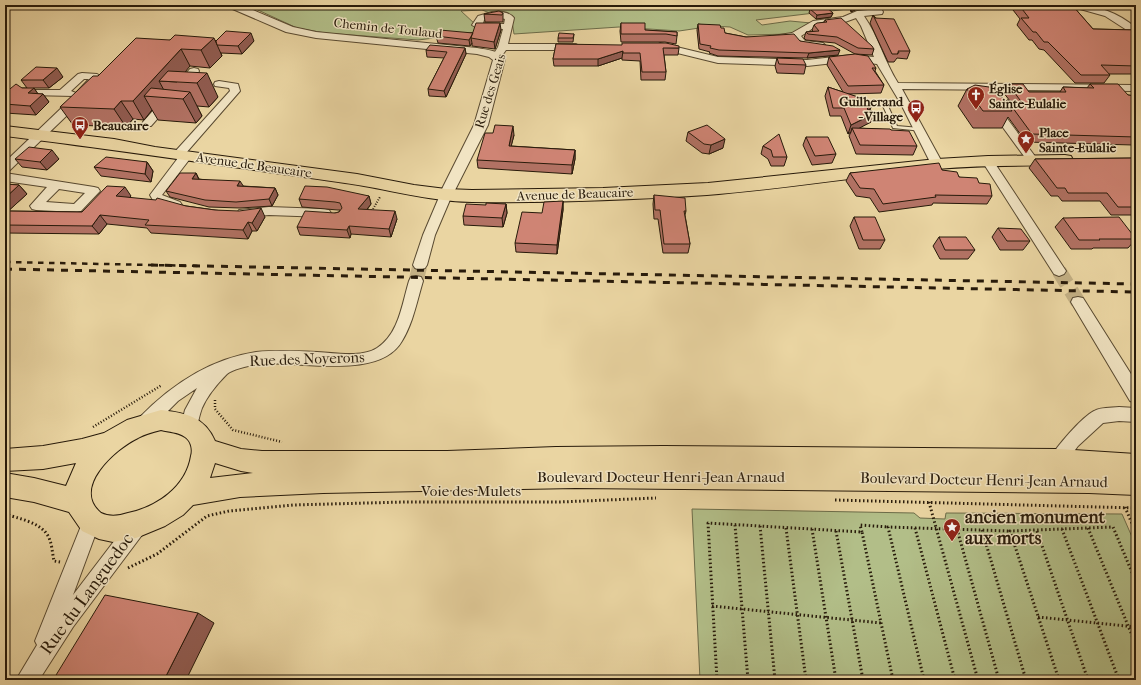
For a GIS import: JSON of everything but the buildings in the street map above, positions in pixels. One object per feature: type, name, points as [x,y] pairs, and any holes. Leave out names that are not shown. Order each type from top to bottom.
[{"type":"main road","name":"Avenue de Beaucaire","points":[[5,131],[101,150],[155,152],[357,179],[414,191],[446,195],[472,196],[587,194],[708,189],[937,164],[993,161],[1077,160]]},
{"type":"main road","name":"Avenue de Beaucaire","points":[[5,139],[35,138]]},
{"type":"main road","points":[[5,460],[57,456],[84,450],[100,435],[126,431],[145,423],[169,421],[176,421],[189,426],[200,436],[205,449],[204,464],[197,479],[186,494],[173,506],[156,518],[138,525],[119,528],[104,527],[84,512],[34,490],[5,485]]},
{"type":"main road","points":[[84,512],[78,487],[84,471],[95,455],[100,435]]},
{"type":"main road","name":"Boulevard Docteur Henri-Jean Arnaud","points":[[205,449],[241,460],[262,462],[447,462],[556,458],[663,457],[1058,460],[1136,466]]},
{"type":"main road","name":"Boulevard Docteur Henri-Jean Arnaud","points":[[186,494],[240,485],[323,481],[469,480],[576,476],[1089,481],[1136,483]]},
{"type":"street","name":"Chemin de Toulaud","points":[[232,5],[296,32],[494,54],[500,52]]},
{"type":"street","points":[[1076,5],[1097,10],[1119,18],[1136,33]]},
{"type":"street","points":[[781,62],[770,44],[795,35],[816,23],[879,12]]},
{"type":"street","points":[[856,15],[859,16],[866,26],[880,61],[906,104],[937,164]]},
{"type":"street","name":"Rue des Geais","points":[[446,195],[481,125],[508,27]]},
{"type":"street","points":[[795,35],[802,43],[828,46]]},
{"type":"street","points":[[649,46],[665,46],[718,60],[807,63],[852,58],[880,61]]},
{"type":"street","points":[[500,52],[587,47]]},
{"type":"street","points":[[840,51],[852,58]]},
{"type":"street","points":[[147,124],[194,71]]},
{"type":"street","points":[[5,168],[78,99],[80,94],[97,77],[82,76],[62,94]]},
{"type":"street","points":[[188,208],[178,206],[156,197],[157,193],[182,156],[235,91],[234,86],[219,84]]},
{"type":"street","points":[[894,86],[1136,88]]},
{"type":"street","points":[[968,86],[996,110],[1033,161]]},
{"type":"street","points":[[28,92],[80,94]]},
{"type":"street","points":[[161,108],[176,110]]},
{"type":"street","points":[[200,111],[216,113]]},
{"type":"street","points":[[993,161],[1059,270]]},
{"type":"street","points":[[5,177],[56,185]]},
{"type":"street","points":[[420,265],[429,235],[446,195]]},
{"type":"street","points":[[233,213],[269,211],[338,215]]},
{"type":"street","name":"Rue des Noyerons","points":[[145,423],[174,395],[189,383],[203,376],[243,361],[261,358],[356,360],[370,358],[382,353],[393,343],[399,334],[416,281]]},
{"type":"street","points":[[1078,302],[1136,396]]},
{"type":"street","name":"Rue des Noyerons","points":[[189,426],[196,401],[204,389],[224,368]]},
{"type":"street","points":[[1058,460],[1072,441],[1099,416],[1119,414],[1136,415]]},
{"type":"street","name":"Rue du Languedoc","points":[[32,672],[84,512]]},
{"type":"street","name":"Rue du Languedoc","points":[[32,672],[80,601],[138,525]]},
{"type":"lane","points":[[906,104],[889,103],[885,106],[895,127],[920,130]]},
{"type":"path","points":[[366,214],[373,209],[384,193]]},
{"type":"path","points":[[100,435],[163,384]]},
{"type":"path","points":[[215,399],[215,409],[233,430],[270,440],[284,442]]},
{"type":"path","name":"Voie des Mulets","points":[[126,568],[157,554],[207,516],[229,511],[293,505],[405,502],[560,502],[662,498]]},
{"type":"path","points":[[827,500],[1136,508]]},
{"type":"path","points":[[929,502],[978,680]]},
{"type":"path","points":[[1124,507],[1136,533]]},
{"type":"path","points":[[717,680],[708,523],[862,532]]},
{"type":"path","points":[[735,525],[748,680]]},
{"type":"path","points":[[893,680],[860,525],[1010,531],[1113,527],[1136,582]]},
{"type":"path","points":[[760,526],[776,680]]},
{"type":"path","points":[[888,526],[924,680]]},
{"type":"path","points":[[786,528],[806,680]]},
{"type":"path","points":[[915,528],[955,680]]},
{"type":"path","points":[[1088,528],[1136,645]]},
{"type":"path","points":[[812,529],[836,680]]},
{"type":"path","points":[[957,529],[998,680]]},
{"type":"path","points":[[1062,529],[1119,680]]},
{"type":"path","points":[[982,530],[1026,680]]},
{"type":"path","points":[[836,531],[864,680]]},
{"type":"path","points":[[1010,531],[1059,680]]},
{"type":"path","points":[[1037,531],[1088,680]]},
{"type":"path","points":[[712,606],[881,622]]},
{"type":"path","points":[[1038,617],[1136,627]]},
{"type":"green space","points":[[247,5],[858,5],[856,8],[756,20],[762,25],[790,21],[811,23],[790,34],[748,35],[730,27],[713,26],[679,31],[619,27],[514,34],[511,15],[490,13],[482,10],[461,11],[475,24],[475,33],[418,40],[325,33],[297,28]]},
{"type":"green space","points":[[692,509],[914,513],[920,518],[945,519],[946,513],[1122,514],[1136,546],[1136,680],[700,680]]},
{"type":"tunnel","points":[[416,281],[420,265]]},
{"type":"tunnel","points":[[1059,271],[1078,302]]},
{"type":"railway","points":[[5,262],[186,266]]},
{"type":"railway","points":[[151,265],[186,266]]},
{"type":"railway","points":[[186,266],[1136,284]]},
{"type":"railway","points":[[186,266],[202,266]]},
{"type":"railway","points":[[5,269],[1136,292]]},
{"type":"place","name":"Église Sainte-Eulalie","points":[[976,110]]},
{"type":"place","name":"Guilherand - Village","points":[[916,123]]},
{"type":"place","name":"Beaucaire","points":[[80,140]]},
{"type":"place","name":"Place Sainte-Eulalie","points":[[1026,154]]},
{"type":"place","name":"ancien monument aux morts","points":[[952,542]]}]
